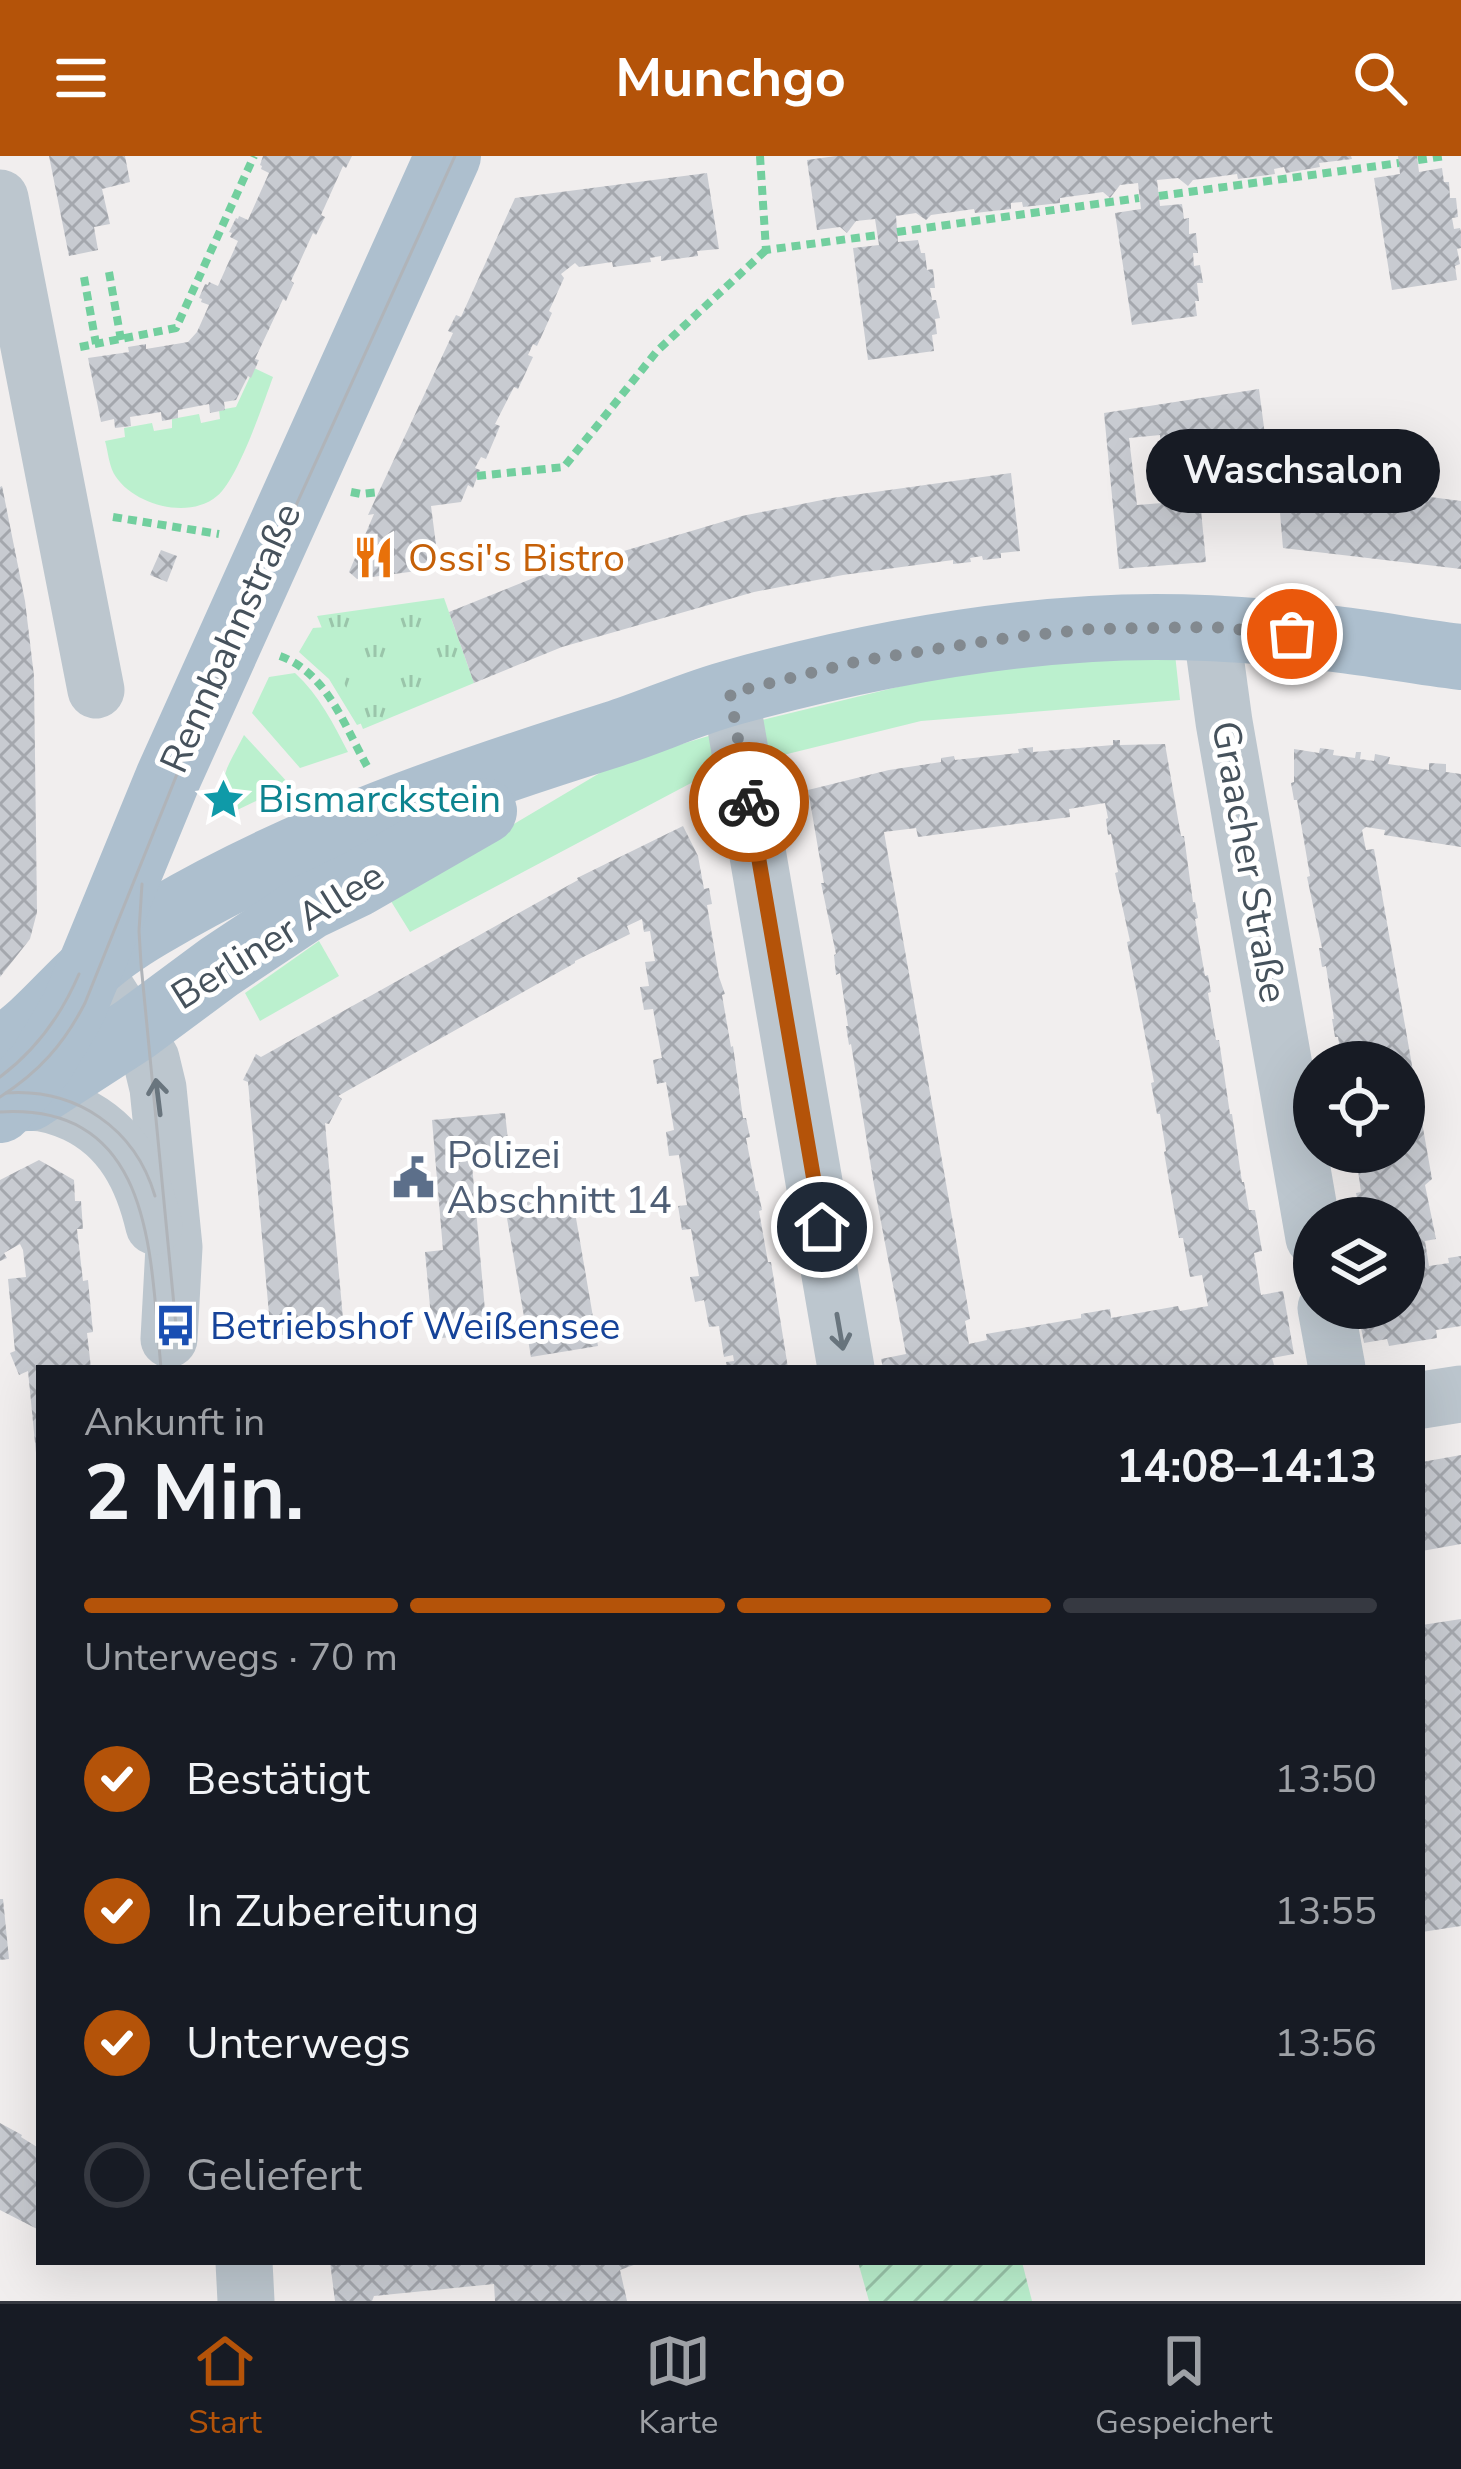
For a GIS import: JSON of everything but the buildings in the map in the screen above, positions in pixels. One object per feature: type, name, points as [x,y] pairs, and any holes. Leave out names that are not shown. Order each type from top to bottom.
[{"type":"main road","name":"Rennbahnstraße","points":[[5,1095],[34,1073],[50,1050],[91,968],[177,758],[448,156]]},
{"type":"main road","name":"Berliner Allee","points":[[91,968],[123,942],[193,900],[304,846],[482,776],[730,693],[859,661],[984,640],[1091,629],[1211,627],[1461,657]]},
{"type":"main road","name":"Berliner Allee","points":[[5,1095],[134,1030],[309,907],[625,731]]},
{"type":"street","points":[[0,197],[96,690]]},
{"type":"street","name":"Graacher Straße","points":[[1211,627],[1307,1197]]},
{"type":"street","points":[[730,693],[845,1365]]},
{"type":"street","points":[[91,968],[151,1059],[158,1088],[174,1247],[170,1354]]},
{"type":"street","points":[[5,1095],[87,1119],[130,1162],[156,1240],[170,1354]]},
{"type":"street","points":[[1330,1329],[1336,1365]]},
{"type":"street","points":[[1425,1400],[1461,1394]]},
{"type":"street","points":[[244,2265],[246,2301]]},
{"type":"path","points":[[80,347],[176,328],[254,156]]},
{"type":"path","points":[[760,156],[766,250]]},
{"type":"path","points":[[1418,160],[1445,156]]},
{"type":"path","points":[[1159,196],[1399,163]]},
{"type":"path","points":[[897,232],[1139,198]]},
{"type":"path","points":[[477,476],[564,466],[657,351],[766,250],[878,235]]},
{"type":"path","points":[[109,272],[121,340]]},
{"type":"path","points":[[84,277],[96,344]]},
{"type":"path","points":[[346,491],[379,491]]},
{"type":"path","points":[[113,517],[219,534]]},
{"type":"path","points":[[272,653],[297,662],[322,684],[367,766]]},
{"type":"green space","points":[[254,368],[273,377],[241,458],[217,496],[192,507],[163,506],[136,495],[116,477],[105,441],[125,437],[124,428],[152,423],[154,431],[172,428],[172,419],[199,414],[201,423],[220,419],[219,410],[236,407]]},
{"type":"green space","points":[[444,598],[474,683],[363,729],[317,616]]},
{"type":"green space","points":[[355,625],[444,692],[357,725],[329,679],[299,652],[313,628]]},
{"type":"green space","points":[[1175,654],[1180,700],[921,721],[710,773],[410,932],[389,898],[615,764],[762,720],[996,663]]},
{"type":"green space","points":[[295,673],[318,700],[348,752],[300,768],[252,713],[269,677]]},
{"type":"green space","points":[[244,735],[290,785],[233,812],[224,782]]},
{"type":"green space","points":[[319,941],[339,976],[260,1021],[245,993]]},
{"type":"green space","points":[[859,2265],[1023,2265],[1032,2301],[869,2301]]},
{"type":"tram line","points":[[0,1097],[49,1056],[85,1003],[202,712],[455,156]]},
{"type":"tram line","points":[[142,884],[141,964],[176,1326]]},
{"type":"tram line","points":[[0,1077],[46,1031],[79,974]]},
{"type":"tram line","points":[[6,1093],[56,1097],[99,1117],[133,1151],[155,1196]]},
{"type":"tram line","points":[[0,1112],[51,1116],[89,1132],[116,1160],[134,1195],[146,1235],[161,1365]]},
{"type":"way so far","points":[[749,802],[730,693],[859,661],[984,640],[1091,629],[1211,627],[1292,634]]},
{"type":"place","name":"Ossi's Bistro","points":[[374,558]]},
{"type":"place","name":"Waschsalon","points":[[1292,634]]},
{"type":"place","name":"Bismarckstein","points":[[224,799]]},
{"type":"place","name":"Polizei Abschnitt 14","points":[[413,1177]]},
{"type":"place","name":"Betriebshof Weißensee","points":[[176,1326]]},
{"type":"route","points":[[749,802],[822,1227]]}]
